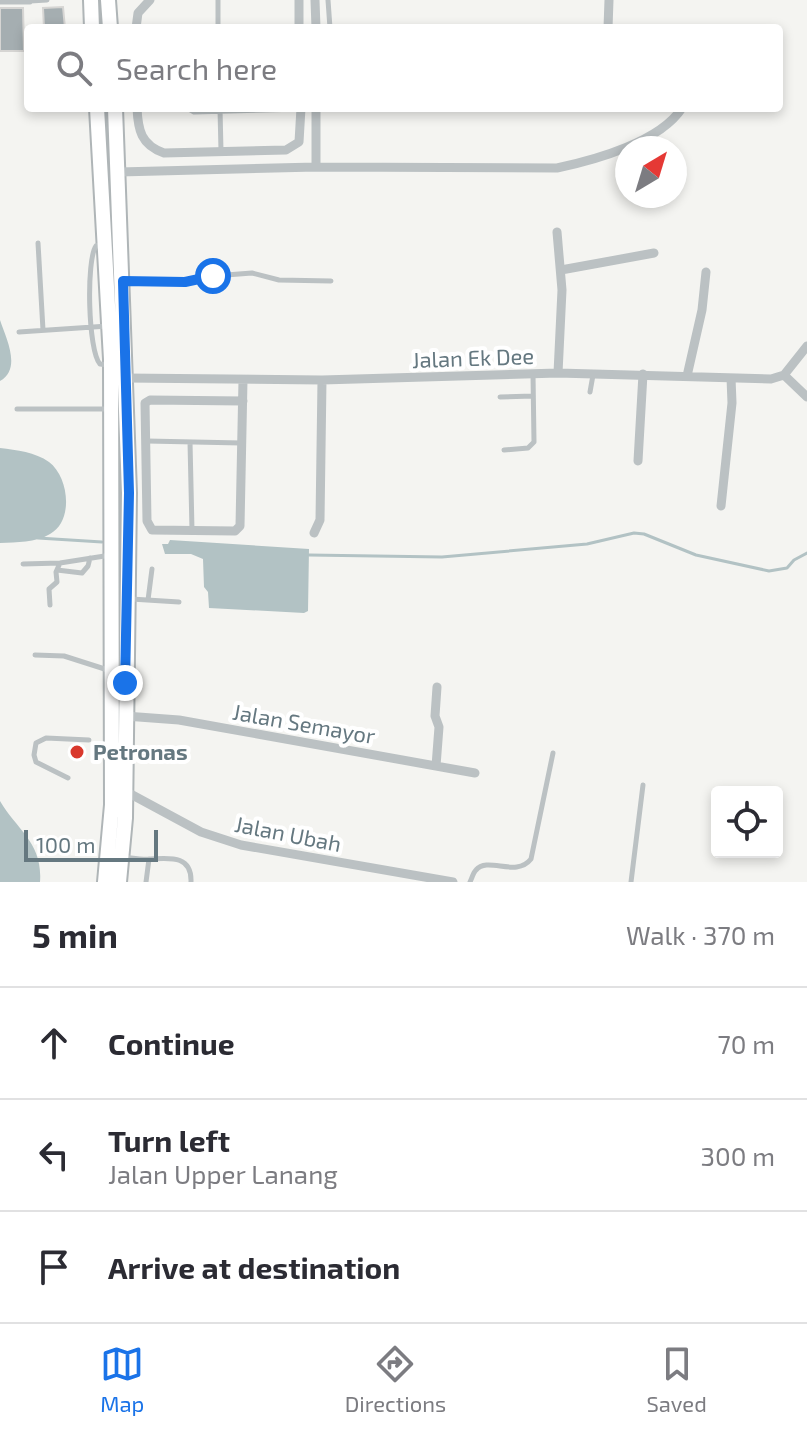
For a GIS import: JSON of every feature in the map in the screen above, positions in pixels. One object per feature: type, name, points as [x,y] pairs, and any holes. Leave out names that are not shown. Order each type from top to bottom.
[{"type":"main road","points":[[91,0],[92,24]]},
{"type":"main road","points":[[108,0],[110,24]]},
{"type":"main road","points":[[97,112],[111,409],[112,805],[105,882]]},
{"type":"main road","points":[[115,112],[129,493],[125,791],[119,882]]},
{"type":"street","points":[[137,24],[138,13],[150,0]]},
{"type":"street","points":[[299,0],[299,24]]},
{"type":"street","points":[[315,0],[316,24]]},
{"type":"street","points":[[608,24],[609,0]]},
{"type":"street","points":[[137,112],[141,136],[164,153],[286,150],[295,147],[301,133],[301,112]]},
{"type":"street","points":[[316,112],[316,167]]},
{"type":"street","points":[[119,172],[316,167],[557,168],[595,159],[648,136],[667,126],[679,112]]},
{"type":"street","points":[[557,232],[562,328],[558,373]]},
{"type":"street","points":[[561,270],[654,253]]},
{"type":"street","points":[[687,376],[702,310],[706,272]]},
{"type":"street","points":[[807,346],[784,375],[807,397]]},
{"type":"street","name":"Jalan Ek Dee","points":[[125,378],[322,380],[558,373],[771,379],[784,375]]},
{"type":"street","points":[[638,461],[643,374]]},
{"type":"street","points":[[721,506],[732,403],[731,378]]},
{"type":"street","points":[[243,380],[243,401],[240,528],[235,531],[152,530],[147,521],[144,405],[147,401],[243,401]]},
{"type":"street","points":[[314,533],[320,520],[322,380]]},
{"type":"street","points":[[129,493],[146,493]]},
{"type":"street","points":[[436,766],[439,727],[435,716],[437,687]]},
{"type":"street","name":"Jalan Semayor","points":[[125,716],[179,720],[475,773]]},
{"type":"street","name":"Jalan Ubah","points":[[125,791],[218,838],[422,880],[453,882]]},
{"type":"lane","points":[[0,2],[47,0]]},
{"type":"lane","points":[[218,0],[218,24]]},
{"type":"lane","points":[[328,0],[330,24]]},
{"type":"lane","points":[[220,112],[221,152]]},
{"type":"lane","points":[[38,243],[43,330]]},
{"type":"lane","points":[[104,244],[96,246],[91,257],[92,327],[94,358],[100,364],[110,365]]},
{"type":"lane","points":[[123,281],[185,282],[252,273],[279,280],[331,281]]},
{"type":"lane","points":[[19,332],[109,326]]},
{"type":"lane","points":[[504,450],[533,446],[533,374]]},
{"type":"lane","points":[[590,392],[593,374]]},
{"type":"lane","points":[[500,397],[533,396]]},
{"type":"lane","points":[[17,409],[111,409]]},
{"type":"lane","points":[[146,441],[242,443]]},
{"type":"lane","points":[[190,442],[192,531]]},
{"type":"lane","points":[[59,566],[112,555]]},
{"type":"lane","points":[[23,564],[59,566],[82,573],[90,558]]},
{"type":"lane","points":[[50,605],[50,588],[57,584],[59,566]]},
{"type":"lane","points":[[148,600],[152,569]]},
{"type":"lane","points":[[126,599],[179,602]]},
{"type":"lane","points":[[35,655],[64,656],[112,671]]},
{"type":"lane","points":[[68,778],[36,762],[36,743],[46,738],[89,740]]},
{"type":"lane","points":[[470,882],[476,869],[482,866],[519,868],[531,859],[553,753]]},
{"type":"lane","points":[[631,882],[643,785]]},
{"type":"lane","points":[[122,857],[149,859],[170,856],[189,869],[191,882]]},
{"type":"lane","points":[[146,882],[149,859]]},
{"type":"shaded area","points":[[0,320],[11,361],[7,376],[0,381]]},
{"type":"shaded area","points":[[0,448],[26,452],[44,459],[56,469],[64,488],[66,509],[58,528],[50,534],[32,541],[0,543]]},
{"type":"shaded area","points":[[170,540],[309,549],[308,611],[209,608],[208,592],[204,587],[203,559],[191,554],[165,554],[162,544],[168,544]]},
{"type":"shaded area","points":[[0,801],[33,847],[40,869],[40,882],[0,882]]},
{"type":"building","points":[[63,7],[65,24],[44,24],[43,8]]},
{"type":"building","points":[[0,8],[23,8],[24,51],[0,51]]},
{"type":"waterway","points":[[309,555],[442,557],[587,544],[634,533],[644,534],[696,555],[769,571],[787,568],[807,553]]},
{"type":"waterway","points":[[38,538],[102,542]]},
{"type":"place","name":"Petronas","points":[[77,752]]},
{"type":"route","points":[[125,683],[129,493],[123,281],[185,282],[213,276]]}]
